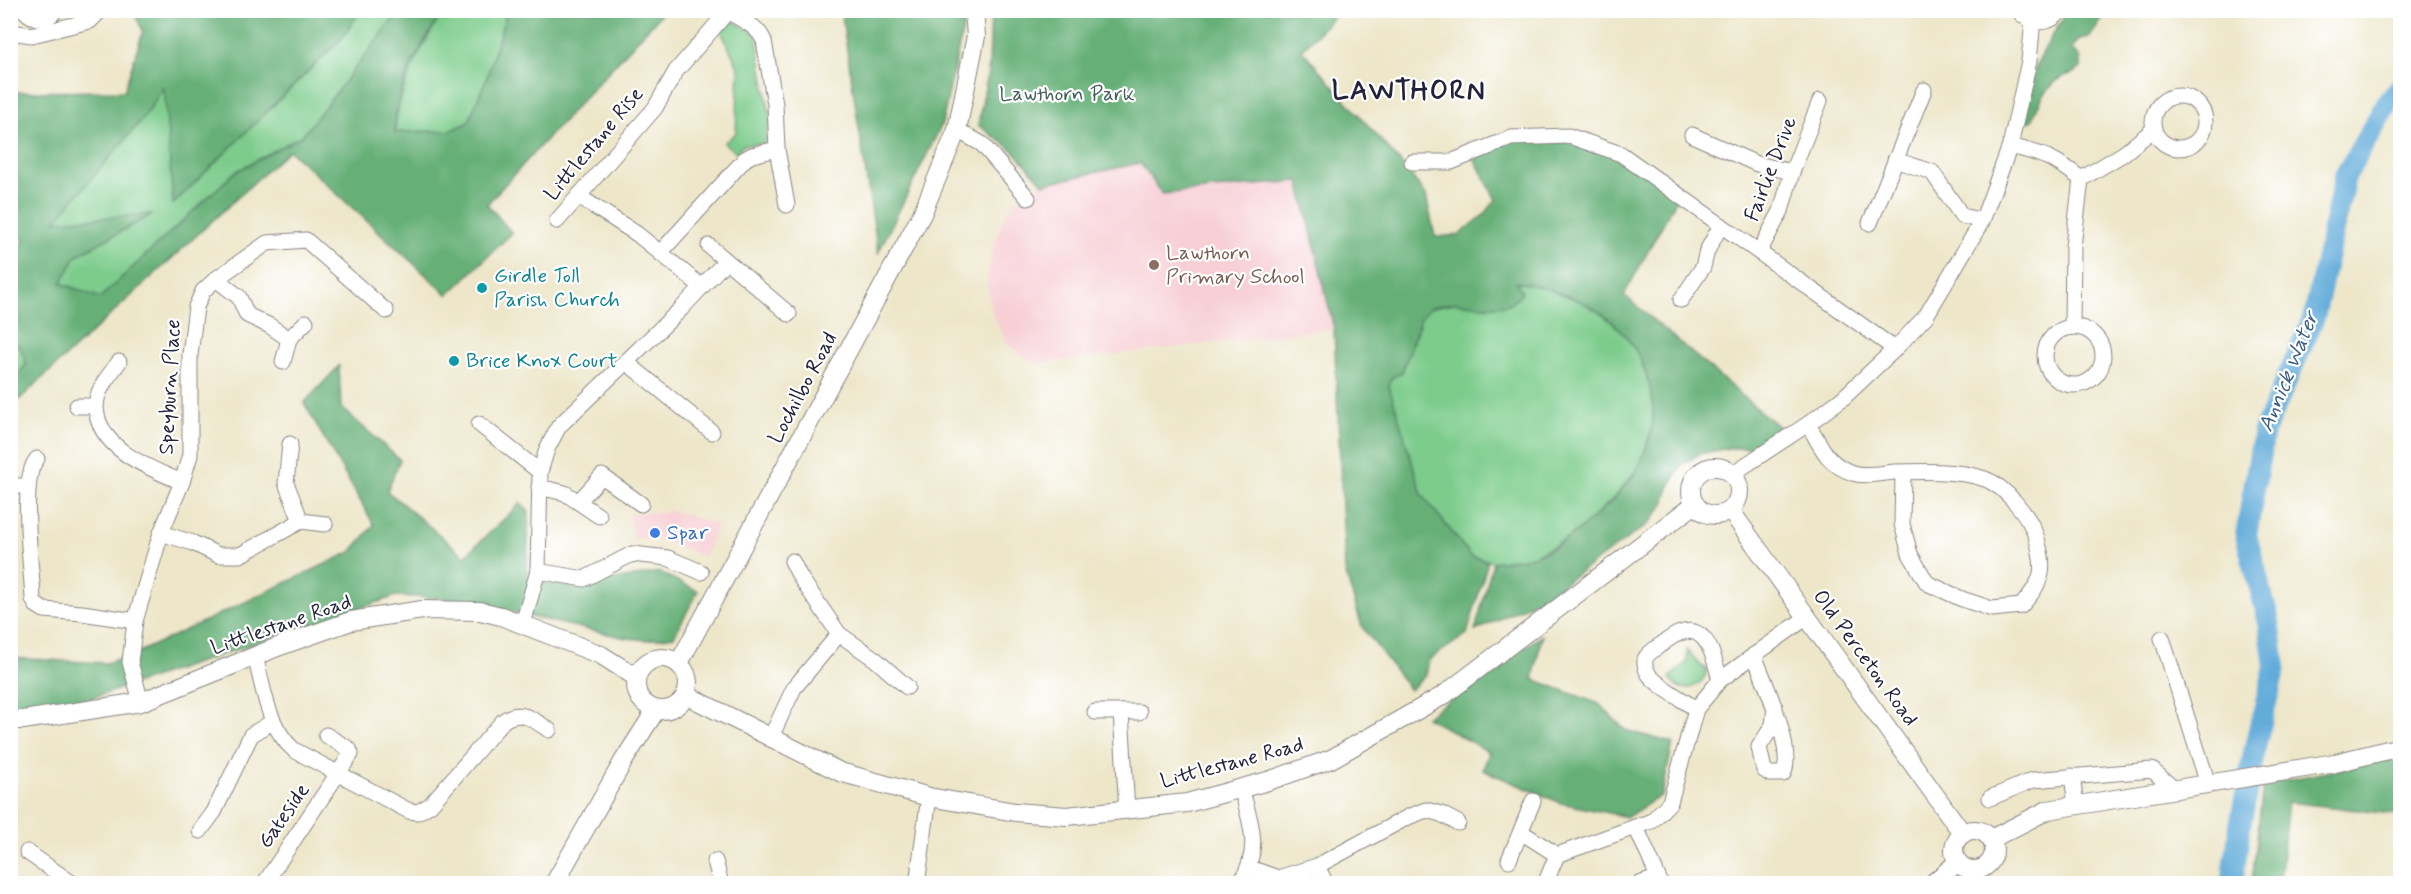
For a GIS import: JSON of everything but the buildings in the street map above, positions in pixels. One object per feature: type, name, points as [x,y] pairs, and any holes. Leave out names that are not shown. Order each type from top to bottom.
[{"type":"street","points":[[32,34],[30,14],[49,17],[56,10]]},
{"type":"street","points":[[10,32],[32,34],[90,21],[100,10]]},
{"type":"street","name":"Lochilbo Road","points":[[680,663],[922,213],[957,130],[976,36],[974,10]]},
{"type":"street","points":[[2018,10],[2025,18],[2033,21],[2052,19],[2061,10]]},
{"type":"street","points":[[729,11],[761,33],[764,40],[775,104],[777,149],[787,205]]},
{"type":"street","name":"Littlestane Rise","points":[[557,220],[655,108],[676,71],[729,11]]},
{"type":"street","points":[[1732,474],[1844,398],[1926,316],[1982,221],[2010,146],[2029,61],[2033,21]]},
{"type":"street","points":[[1870,223],[1923,90]]},
{"type":"street","name":"Fairlie Drive","points":[[1759,252],[1781,211],[1792,172],[1820,101]]},
{"type":"street","points":[[2081,179],[2123,154],[2154,129]]},
{"type":"street","points":[[957,130],[982,144],[1028,198]]},
{"type":"street","points":[[1692,135],[1757,164],[1792,172]]},
{"type":"street","points":[[1412,162],[1451,162],[1511,138],[1569,136],[1621,154],[1895,349]]},
{"type":"street","points":[[2010,146],[2061,162],[2081,179]]},
{"type":"street","points":[[660,253],[745,159],[777,149]]},
{"type":"street","points":[[1895,160],[1932,172],[1962,216],[1982,221]]},
{"type":"street","points":[[2072,327],[2073,247],[2081,179]]},
{"type":"street","name":"Littlestane Rise","points":[[578,196],[638,234],[701,286]]},
{"type":"street","points":[[1681,300],[1703,267],[1707,251],[1721,225]]},
{"type":"street","name":"Speyburn Place","points":[[141,702],[130,662],[135,621],[161,533],[182,482],[190,455],[189,355],[196,307],[202,291],[267,243],[306,240],[386,311]]},
{"type":"street","points":[[708,246],[789,314]]},
{"type":"street","points":[[523,623],[538,571],[539,480],[547,449],[559,426],[682,308],[726,261]]},
{"type":"street","points":[[216,279],[239,297],[247,315],[270,326],[289,339]]},
{"type":"street","points":[[283,362],[289,339],[306,322]]},
{"type":"street","points":[[119,362],[105,380],[96,406],[104,432],[117,447],[151,468],[182,482]]},
{"type":"street","points":[[626,362],[712,432]]},
{"type":"street","points":[[77,406],[96,406]]},
{"type":"street","points":[[480,424],[539,480],[579,501],[599,516]]},
{"type":"street","points":[[1808,424],[1831,463],[1855,474],[1904,472],[1935,471],[1987,479],[2012,499],[2032,524],[2043,560],[2037,588],[2021,606],[1992,609],[1962,599],[1927,583],[1910,554],[1902,524],[1904,472]]},
{"type":"street","points":[[290,444],[286,483],[301,521]]},
{"type":"street","points":[[38,459],[32,465],[27,486],[33,599],[36,605],[44,610],[135,621]]},
{"type":"street","points":[[1716,467],[1732,474],[1739,489],[1736,503],[1730,510],[1711,514],[1703,512],[1695,504],[1691,488],[1693,480],[1702,471],[1716,467]]},
{"type":"street","points":[[579,501],[602,476],[641,504]]},
{"type":"street","points":[[10,486],[27,486]]},
{"type":"street","name":"Littlestane Road","points":[[686,695],[840,772],[928,797],[1015,812],[1067,816],[1187,804],[1268,781],[1331,759],[1444,695],[1695,504]]},
{"type":"street","name":"Old Perceton Road","points":[[1730,510],[1963,834]]},
{"type":"street","points":[[161,533],[193,543],[218,555],[240,555],[301,521],[325,524]]},
{"type":"street","points":[[538,571],[584,579],[632,554],[668,558],[701,572]]},
{"type":"street","points":[[792,561],[800,577],[839,634],[875,659],[908,687]]},
{"type":"street","name":"Littlestane Road","points":[[10,720],[141,702],[255,656],[351,621],[422,610],[480,610],[523,623],[640,670]]},
{"type":"street","points":[[1545,884],[1557,855],[1652,821],[1670,802],[1696,709],[1720,680],[1808,616]]},
{"type":"street","points":[[1696,709],[1650,676],[1645,666],[1645,659],[1649,654],[1679,632],[1688,630],[1697,633],[1712,652],[1720,680]]},
{"type":"street","points":[[770,739],[794,688],[839,634]]},
{"type":"street","points":[[2162,638],[2208,783]]},
{"type":"street","points":[[255,656],[272,722],[282,740],[294,750],[409,811],[418,812],[430,805],[503,721],[510,716],[529,717],[549,730]]},
{"type":"street","points":[[1754,656],[1775,707]]},
{"type":"street","points":[[666,657],[680,663],[688,679],[686,695],[677,706],[669,710],[650,706],[638,694],[640,670],[652,659],[666,657]]},
{"type":"street","points":[[554,884],[629,751],[650,706]]},
{"type":"street","points":[[1095,712],[1139,712]]},
{"type":"street","points":[[1121,712],[1127,811]]},
{"type":"street","points":[[200,831],[214,812],[252,735],[272,722]]},
{"type":"street","name":"Gateside","points":[[264,884],[351,754],[350,749],[326,735]]},
{"type":"street","points":[[1991,839],[2048,810],[2335,763],[2400,747]]},
{"type":"street","points":[[1990,798],[2033,780],[2152,770],[2174,789]]},
{"type":"street","points":[[2072,776],[2076,805]]},
{"type":"street","points":[[1240,884],[1250,868],[1255,839],[1241,787]]},
{"type":"street","points":[[917,884],[928,797]]},
{"type":"street","points":[[1509,860],[1533,801]]},
{"type":"street","points":[[1250,868],[1278,878],[1317,866],[1398,822],[1426,810],[1441,814],[1458,823]]},
{"type":"street","points":[[1636,826],[1659,881],[1639,884]]},
{"type":"street","points":[[1976,830],[1982,831],[1991,839],[1994,846],[1993,859],[1983,868],[1968,870],[1958,862],[1954,850],[1955,843],[1963,834],[1976,830]]},
{"type":"street","points":[[1521,832],[1557,855]]},
{"type":"street","points":[[27,852],[73,884]]},
{"type":"street","points":[[715,861],[721,884]]},
{"type":"street","points":[[1932,884],[1958,862]]},
{"type":"street","points":[[1317,866],[1326,884]]},
{"type":"shaded area","name":"Lawthorn Primary School","points":[[1140,163],[1162,194],[1299,181],[1334,329],[1033,364],[1007,343],[992,314],[987,281],[992,248],[1007,211],[1015,202],[1043,184]]},
{"type":"shaded area","points":[[674,511],[718,525],[704,557],[665,540],[633,538],[629,514]]},
{"type":"green space","points":[[133,11],[360,11],[343,37],[173,204],[164,86],[146,115],[55,221],[153,214],[77,255],[61,283],[100,298],[235,172],[303,135],[400,11],[443,11],[410,68],[399,100],[395,132],[449,131],[468,123],[487,77],[507,11],[664,11],[487,204],[512,233],[448,295],[289,150],[11,407],[11,383],[27,364],[19,344],[11,351],[11,261],[24,240],[11,227],[11,92],[124,91],[143,31]]},
{"type":"green space","points":[[360,11],[400,11],[303,135],[235,172],[100,298],[61,283],[77,255],[151,215],[54,222],[146,115],[165,85],[174,203],[343,37]]},
{"type":"green space","points":[[443,11],[507,11],[487,77],[468,123],[449,131],[395,132],[400,99],[405,84]]},
{"type":"green space","points":[[841,11],[933,11],[935,22],[964,23],[942,124],[878,253]]},
{"type":"green space","name":"Lawthorn Park","points":[[991,11],[1339,11],[1302,50],[1407,170],[1426,195],[1435,237],[1459,235],[1485,214],[1496,200],[1472,154],[1511,138],[1569,136],[1621,154],[1679,195],[1624,295],[1782,430],[1752,448],[1729,448],[1699,454],[1682,465],[1669,488],[1664,504],[1651,522],[1563,584],[1530,604],[1475,631],[1493,562],[1529,557],[1557,545],[1598,514],[1633,476],[1641,462],[1652,428],[1652,397],[1646,373],[1626,336],[1595,310],[1557,292],[1516,282],[1522,293],[1508,304],[1490,306],[1453,303],[1429,308],[1421,318],[1402,372],[1391,378],[1389,386],[1422,495],[1471,556],[1488,561],[1467,634],[1429,660],[1426,675],[1410,690],[1362,627],[1345,571],[1334,329],[1299,181],[1162,194],[1140,163],[1043,184],[1014,151],[978,125],[989,66]]},
{"type":"green space","points":[[2068,11],[2108,11],[2090,37],[2079,39],[2072,49],[2081,59],[2081,68],[2061,78],[2050,87],[2039,103],[2032,121],[2025,122],[2027,93],[2032,78],[2052,35]]},
{"type":"green space","points":[[733,21],[756,34],[771,122],[764,144],[744,145],[736,152],[724,143],[736,133],[739,69],[720,29]]},
{"type":"green space","points":[[1515,281],[1540,286],[1580,301],[1599,311],[1623,331],[1641,359],[1653,396],[1653,423],[1641,464],[1615,497],[1573,536],[1531,557],[1493,562],[1471,556],[1422,495],[1388,386],[1391,378],[1402,372],[1421,318],[1429,308],[1453,303],[1488,306]]},
{"type":"green space","points":[[19,344],[27,364],[11,383],[11,352]]},
{"type":"green space","points":[[339,366],[341,407],[400,460],[387,491],[465,556],[521,503],[529,512],[527,578],[548,584],[579,586],[659,572],[698,591],[674,636],[647,640],[626,638],[450,599],[396,596],[90,699],[11,705],[10,658],[106,663],[139,652],[351,552],[374,525],[304,403]]},
{"type":"green space","points":[[1542,635],[1533,679],[1599,704],[1625,730],[1673,743],[1662,795],[1627,817],[1561,803],[1483,770],[1489,752],[1426,717]]},
{"type":"green space","points":[[1687,650],[1701,666],[1706,668],[1706,674],[1698,684],[1680,688],[1670,677],[1687,662]]},
{"type":"green space","points":[[2400,757],[2400,815],[2288,802],[2280,883],[2252,884],[2263,785]]},
{"type":"waterway","name":"Annick Water","points":[[2232,884],[2256,742],[2275,667],[2269,622],[2246,535],[2264,431],[2314,317],[2345,176],[2389,100],[2400,88]]},
{"type":"place","name":"Lawthorn Primary School","points":[[1154,265]]},
{"type":"place","name":"Girdle Toll Parish Church","points":[[482,288]]},
{"type":"place","name":"Brice Knox Court","points":[[454,361]]},
{"type":"place","name":"Spar","points":[[655,533]]},
{"type":"district","name":"LAWTHORN","points":[[1409,91]]}]
